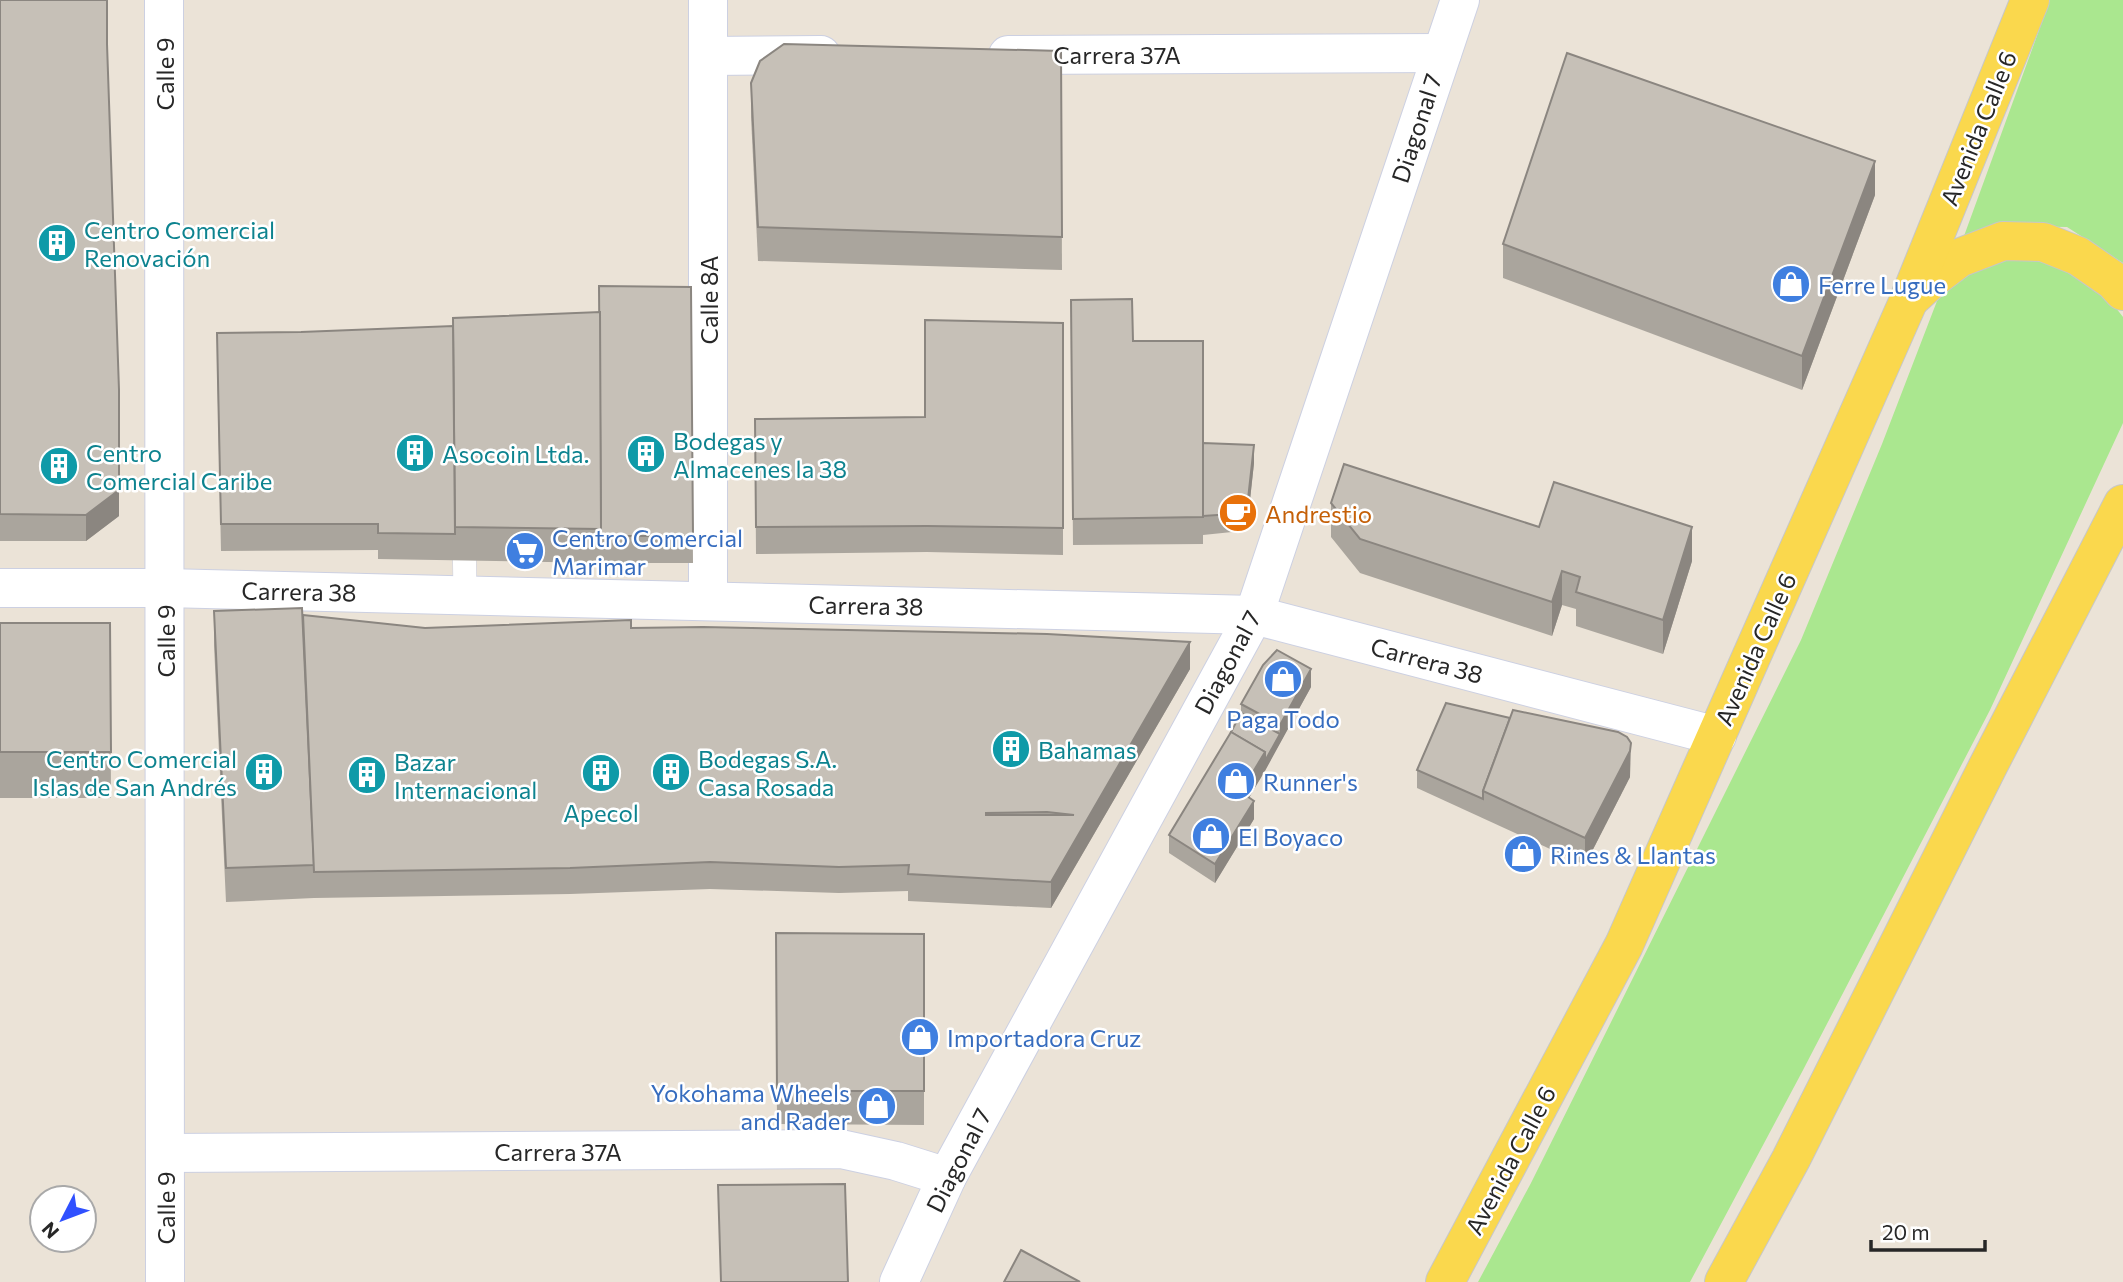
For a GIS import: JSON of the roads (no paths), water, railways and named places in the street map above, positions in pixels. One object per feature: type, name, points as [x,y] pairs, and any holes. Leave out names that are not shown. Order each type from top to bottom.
[{"type":"main road","name":"Avenida Calle 6","points":[[1446,1282],[1624,945],[1908,302],[2030,0]]},
{"type":"main road","points":[[1908,302],[1959,258],[2003,241],[2043,242],[2078,256],[2114,281],[2123,291]]},
{"type":"main road","points":[[1724,1282],[1804,1135],[1987,768],[2123,504]]},
{"type":"street","name":"Calle 9","points":[[164,0],[165,1282]]},
{"type":"street","name":"Calle 8A","points":[[708,0],[708,601]]},
{"type":"street","name":"Diagonal 7","points":[[899,1282],[947,1177],[1254,615],[1460,0]]},
{"type":"street","name":"Carrera 37A","points":[[971,55],[1441,52]]},
{"type":"street","points":[[708,56],[860,55]]},
{"type":"street","name":"Carrera 38","points":[[0,588],[165,588],[1254,615],[1717,736]]},
{"type":"street","name":"Carrera 37A","points":[[165,1153],[841,1149],[896,1161],[947,1177]]},
{"type":"lane","points":[[464,510],[465,595]]},
{"type":"place","name":"Centro Comercial Renovación","points":[[57,243]]},
{"type":"place","name":"Ferre Lugue","points":[[1791,284]]},
{"type":"place","name":"Asocoin Ltda.","points":[[415,453]]},
{"type":"place","name":"Bodegas y Almacenes la 38","points":[[646,454]]},
{"type":"place","name":"Centro Comercial Caribe","points":[[59,466]]},
{"type":"place","name":"Andrestio","points":[[1238,513]]},
{"type":"place","name":"Centro Comercial Marimar","points":[[525,551]]},
{"type":"place","name":"Paga Todo","points":[[1283,679]]},
{"type":"place","name":"Bahamas","points":[[1011,749]]},
{"type":"place","name":"Centro Comercial Islas de San Andrés","points":[[264,772]]},
{"type":"place","name":"Bodegas S.A. Casa Rosada","points":[[671,772]]},
{"type":"place","name":"Apecol","points":[[601,773]]},
{"type":"place","name":"Bazar Internacional","points":[[367,775]]},
{"type":"place","name":"Runner's","points":[[1236,781]]},
{"type":"place","name":"El Boyaco","points":[[1211,836]]},
{"type":"place","name":"Rines & Llantas","points":[[1523,854]]},
{"type":"place","name":"Importadora Cruz","points":[[920,1037]]},
{"type":"place","name":"Yokohama Wheels and Rader","points":[[877,1106]]}]
